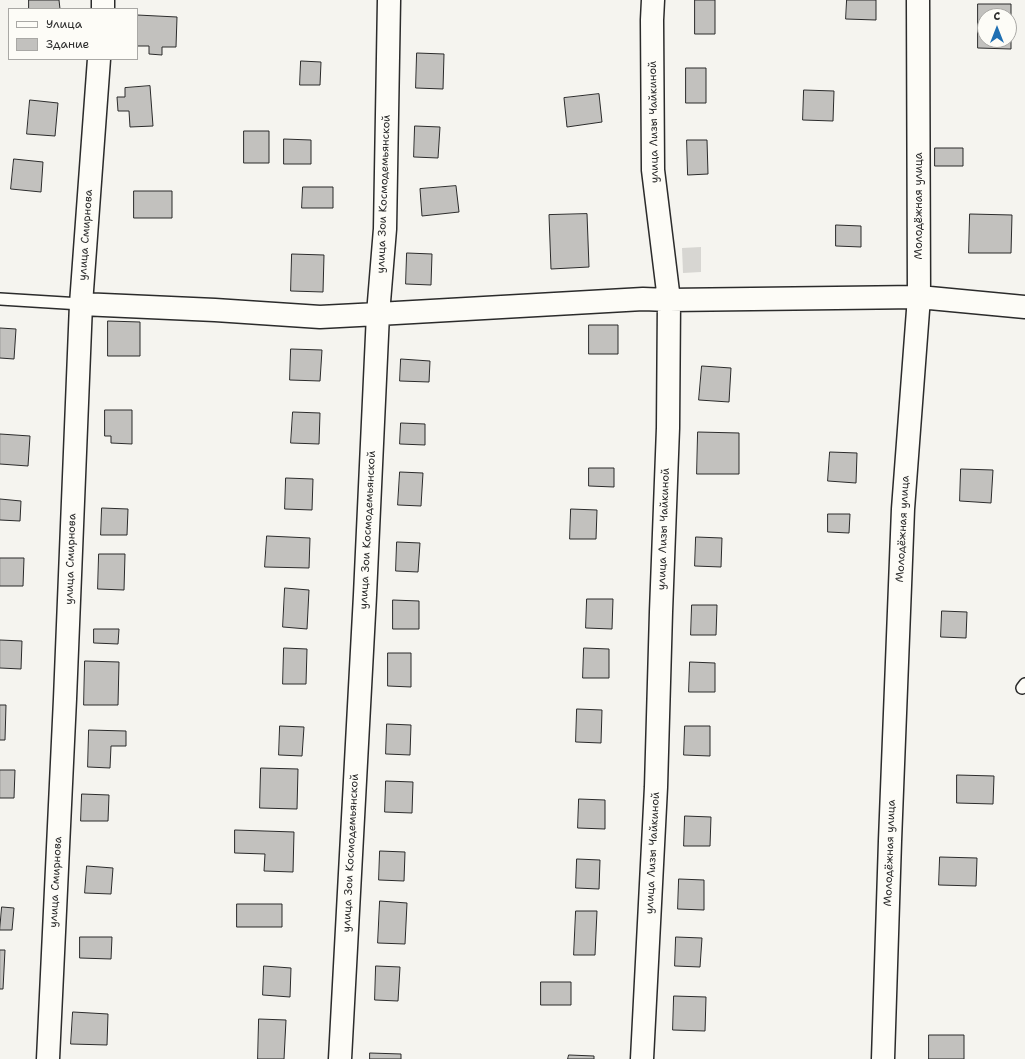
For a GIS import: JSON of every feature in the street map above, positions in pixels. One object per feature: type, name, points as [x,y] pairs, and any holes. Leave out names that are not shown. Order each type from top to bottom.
[{"type":"street","name":"улица Зои Космодемьянской","points":[[340,1059],[365,595],[378,314],[385,229],[389,0]]},
{"type":"street","name":"улица Лизы Чайкиной","points":[[642,1059],[656,788],[668,428],[669,300],[653,170],[653,0]]},
{"type":"street","name":"Молодёжная улица","points":[[883,1059],[903,509],[919,297],[918,0]]},
{"type":"street","name":"улица Смирнова","points":[[48,1059],[81,304],[99,60]]},
{"type":"street","points":[[81,304],[320,316],[378,314],[643,298],[669,300],[919,297],[1025,307]]},
{"type":"lane","points":[[0,299],[81,304]]},
{"type":"shaded area","points":[[701,247],[701,272],[683,273],[682,248]]},
{"type":"building","points":[[29,0],[59,0],[60,8],[29,8]]},
{"type":"building","points":[[695,0],[715,0],[715,34],[695,34]]},
{"type":"building","points":[[847,0],[876,0],[876,20],[846,19]]},
{"type":"building","points":[[978,4],[1011,4],[1011,8],[978,8]]},
{"type":"building","points":[[138,15],[177,17],[176,47],[162,47],[162,55],[149,54],[149,46],[138,46]]},
{"type":"building","points":[[978,48],[1011,48],[1011,49]]},
{"type":"building","points":[[417,53],[444,54],[443,89],[416,88]]},
{"type":"building","points":[[301,61],[321,62],[320,85],[300,85]]},
{"type":"building","points":[[686,68],[706,68],[706,103],[686,103]]},
{"type":"building","points":[[150,86],[153,126],[130,127],[129,111],[118,111],[117,97],[125,97],[125,88]]},
{"type":"building","points":[[804,90],[834,91],[833,121],[803,120]]},
{"type":"building","points":[[599,94],[602,122],[567,127],[564,98]]},
{"type":"building","points":[[30,100],[58,103],[55,136],[27,134]]},
{"type":"building","points":[[415,126],[440,127],[438,158],[414,157]]},
{"type":"building","points":[[244,131],[269,131],[269,163],[244,163]]},
{"type":"building","points":[[284,139],[311,140],[311,164],[284,164]]},
{"type":"building","points":[[687,140],[707,140],[708,174],[688,175]]},
{"type":"building","points":[[935,148],[963,148],[963,166],[935,166]]},
{"type":"building","points":[[14,159],[43,162],[41,192],[11,189]]},
{"type":"building","points":[[456,186],[459,212],[422,216],[420,189]]},
{"type":"building","points":[[303,187],[333,187],[333,208],[302,208]]},
{"type":"building","points":[[134,191],[172,191],[172,218],[134,218]]},
{"type":"building","points":[[587,214],[589,267],[551,269],[549,215]]},
{"type":"building","points":[[970,214],[1012,215],[1011,253],[969,253]]},
{"type":"building","points":[[836,225],[861,226],[861,247],[836,246]]},
{"type":"building","points":[[407,253],[432,254],[431,285],[406,284]]},
{"type":"building","points":[[292,254],[324,255],[323,292],[291,291]]},
{"type":"building","points":[[108,321],[140,322],[140,356],[108,356]]},
{"type":"building","points":[[589,325],[618,325],[618,354],[589,354]]},
{"type":"building","points":[[0,328],[16,329],[14,359],[0,358]]},
{"type":"building","points":[[291,349],[322,350],[320,381],[290,380]]},
{"type":"building","points":[[401,359],[430,361],[429,382],[400,381]]},
{"type":"building","points":[[702,366],[731,368],[729,402],[699,400]]},
{"type":"building","points":[[105,410],[132,410],[132,444],[111,443],[111,436],[105,436]]},
{"type":"building","points":[[293,412],[320,413],[319,444],[291,443]]},
{"type":"building","points":[[401,423],[425,424],[425,445],[400,444]]},
{"type":"building","points":[[698,432],[739,433],[739,474],[697,474]]},
{"type":"building","points":[[0,434],[30,436],[28,466],[0,464]]},
{"type":"building","points":[[830,452],[857,453],[856,483],[828,481]]},
{"type":"building","points":[[589,468],[614,468],[614,487],[589,486]]},
{"type":"building","points":[[961,469],[993,470],[991,503],[960,501]]},
{"type":"building","points":[[400,472],[423,473],[421,506],[398,505]]},
{"type":"building","points":[[286,478],[313,479],[312,510],[285,509]]},
{"type":"building","points":[[0,499],[21,501],[20,521],[0,520]]},
{"type":"building","points":[[102,508],[128,509],[127,535],[101,535]]},
{"type":"building","points":[[571,509],[597,510],[596,539],[570,539]]},
{"type":"building","points":[[828,514],[850,514],[849,533],[828,532]]},
{"type":"building","points":[[267,536],[310,538],[309,568],[265,567]]},
{"type":"building","points":[[696,537],[722,538],[721,567],[695,566]]},
{"type":"building","points":[[397,542],[420,543],[418,572],[396,571]]},
{"type":"building","points":[[99,554],[125,554],[124,590],[98,589]]},
{"type":"building","points":[[0,558],[24,558],[23,586],[0,586]]},
{"type":"building","points":[[285,588],[309,590],[307,629],[283,627]]},
{"type":"building","points":[[587,599],[613,599],[612,629],[586,628]]},
{"type":"building","points":[[393,600],[419,601],[419,629],[393,629]]},
{"type":"building","points":[[692,605],[717,605],[716,635],[691,635]]},
{"type":"building","points":[[942,611],[967,612],[966,638],[941,637]]},
{"type":"building","points":[[94,629],[119,629],[118,644],[94,643]]},
{"type":"building","points":[[0,640],[22,641],[21,669],[0,668]]},
{"type":"building","points":[[284,648],[307,649],[306,684],[283,684]]},
{"type":"building","points":[[584,648],[609,649],[609,678],[583,678]]},
{"type":"building","points":[[388,653],[411,653],[411,687],[388,686]]},
{"type":"building","points":[[85,661],[119,662],[118,705],[84,705]]},
{"type":"building","points":[[690,662],[715,663],[715,692],[689,692]]},
{"type":"building","points":[[0,705],[6,705],[5,740],[0,740]]},
{"type":"building","points":[[577,709],[602,710],[601,743],[576,742]]},
{"type":"building","points":[[387,724],[411,725],[410,755],[386,754]]},
{"type":"building","points":[[280,726],[304,727],[302,756],[279,755]]},
{"type":"building","points":[[685,726],[710,726],[710,756],[684,755]]},
{"type":"building","points":[[89,730],[126,731],[126,746],[111,746],[110,768],[88,767]]},
{"type":"building","points":[[261,768],[298,769],[297,809],[260,808]]},
{"type":"building","points":[[0,770],[15,770],[14,798],[0,798]]},
{"type":"building","points":[[957,775],[994,776],[993,804],[957,803]]},
{"type":"building","points":[[386,781],[413,782],[412,813],[385,812]]},
{"type":"building","points":[[82,794],[109,795],[108,821],[81,821]]},
{"type":"building","points":[[579,799],[605,800],[605,829],[578,828]]},
{"type":"building","points":[[685,816],[711,817],[710,846],[684,846]]},
{"type":"building","points":[[235,830],[294,832],[293,872],[264,871],[265,854],[235,853]]},
{"type":"building","points":[[380,851],[405,852],[404,881],[379,880]]},
{"type":"building","points":[[940,857],[977,858],[976,886],[939,885]]},
{"type":"building","points":[[577,859],[600,860],[599,889],[576,888]]},
{"type":"building","points":[[87,866],[113,868],[111,894],[85,893]]},
{"type":"building","points":[[679,879],[704,880],[704,910],[678,909]]},
{"type":"building","points":[[380,901],[407,903],[405,944],[378,943]]},
{"type":"building","points":[[237,904],[282,904],[282,927],[237,927]]},
{"type":"building","points":[[2,907],[14,908],[12,930],[0,930]]},
{"type":"building","points":[[576,911],[597,911],[595,955],[574,955]]},
{"type":"building","points":[[80,937],[112,937],[111,959],[80,958]]},
{"type":"building","points":[[676,937],[702,938],[700,967],[675,966]]},
{"type":"building","points":[[0,950],[5,950],[3,989],[0,989]]},
{"type":"building","points":[[264,966],[291,968],[290,997],[263,995]]},
{"type":"building","points":[[376,966],[400,967],[398,1001],[375,1000]]},
{"type":"building","points":[[541,982],[571,982],[571,1005],[541,1005]]},
{"type":"building","points":[[674,996],[706,997],[705,1031],[673,1030]]},
{"type":"building","points":[[73,1012],[108,1014],[107,1045],[71,1044]]},
{"type":"building","points":[[259,1019],[286,1020],[284,1059],[258,1059]]},
{"type":"building","points":[[929,1035],[964,1035],[964,1059],[929,1059]]},
{"type":"building","points":[[370,1053],[401,1054],[401,1059],[370,1059]]},
{"type":"building","points":[[569,1055],[594,1056],[594,1059],[568,1059]]}]
